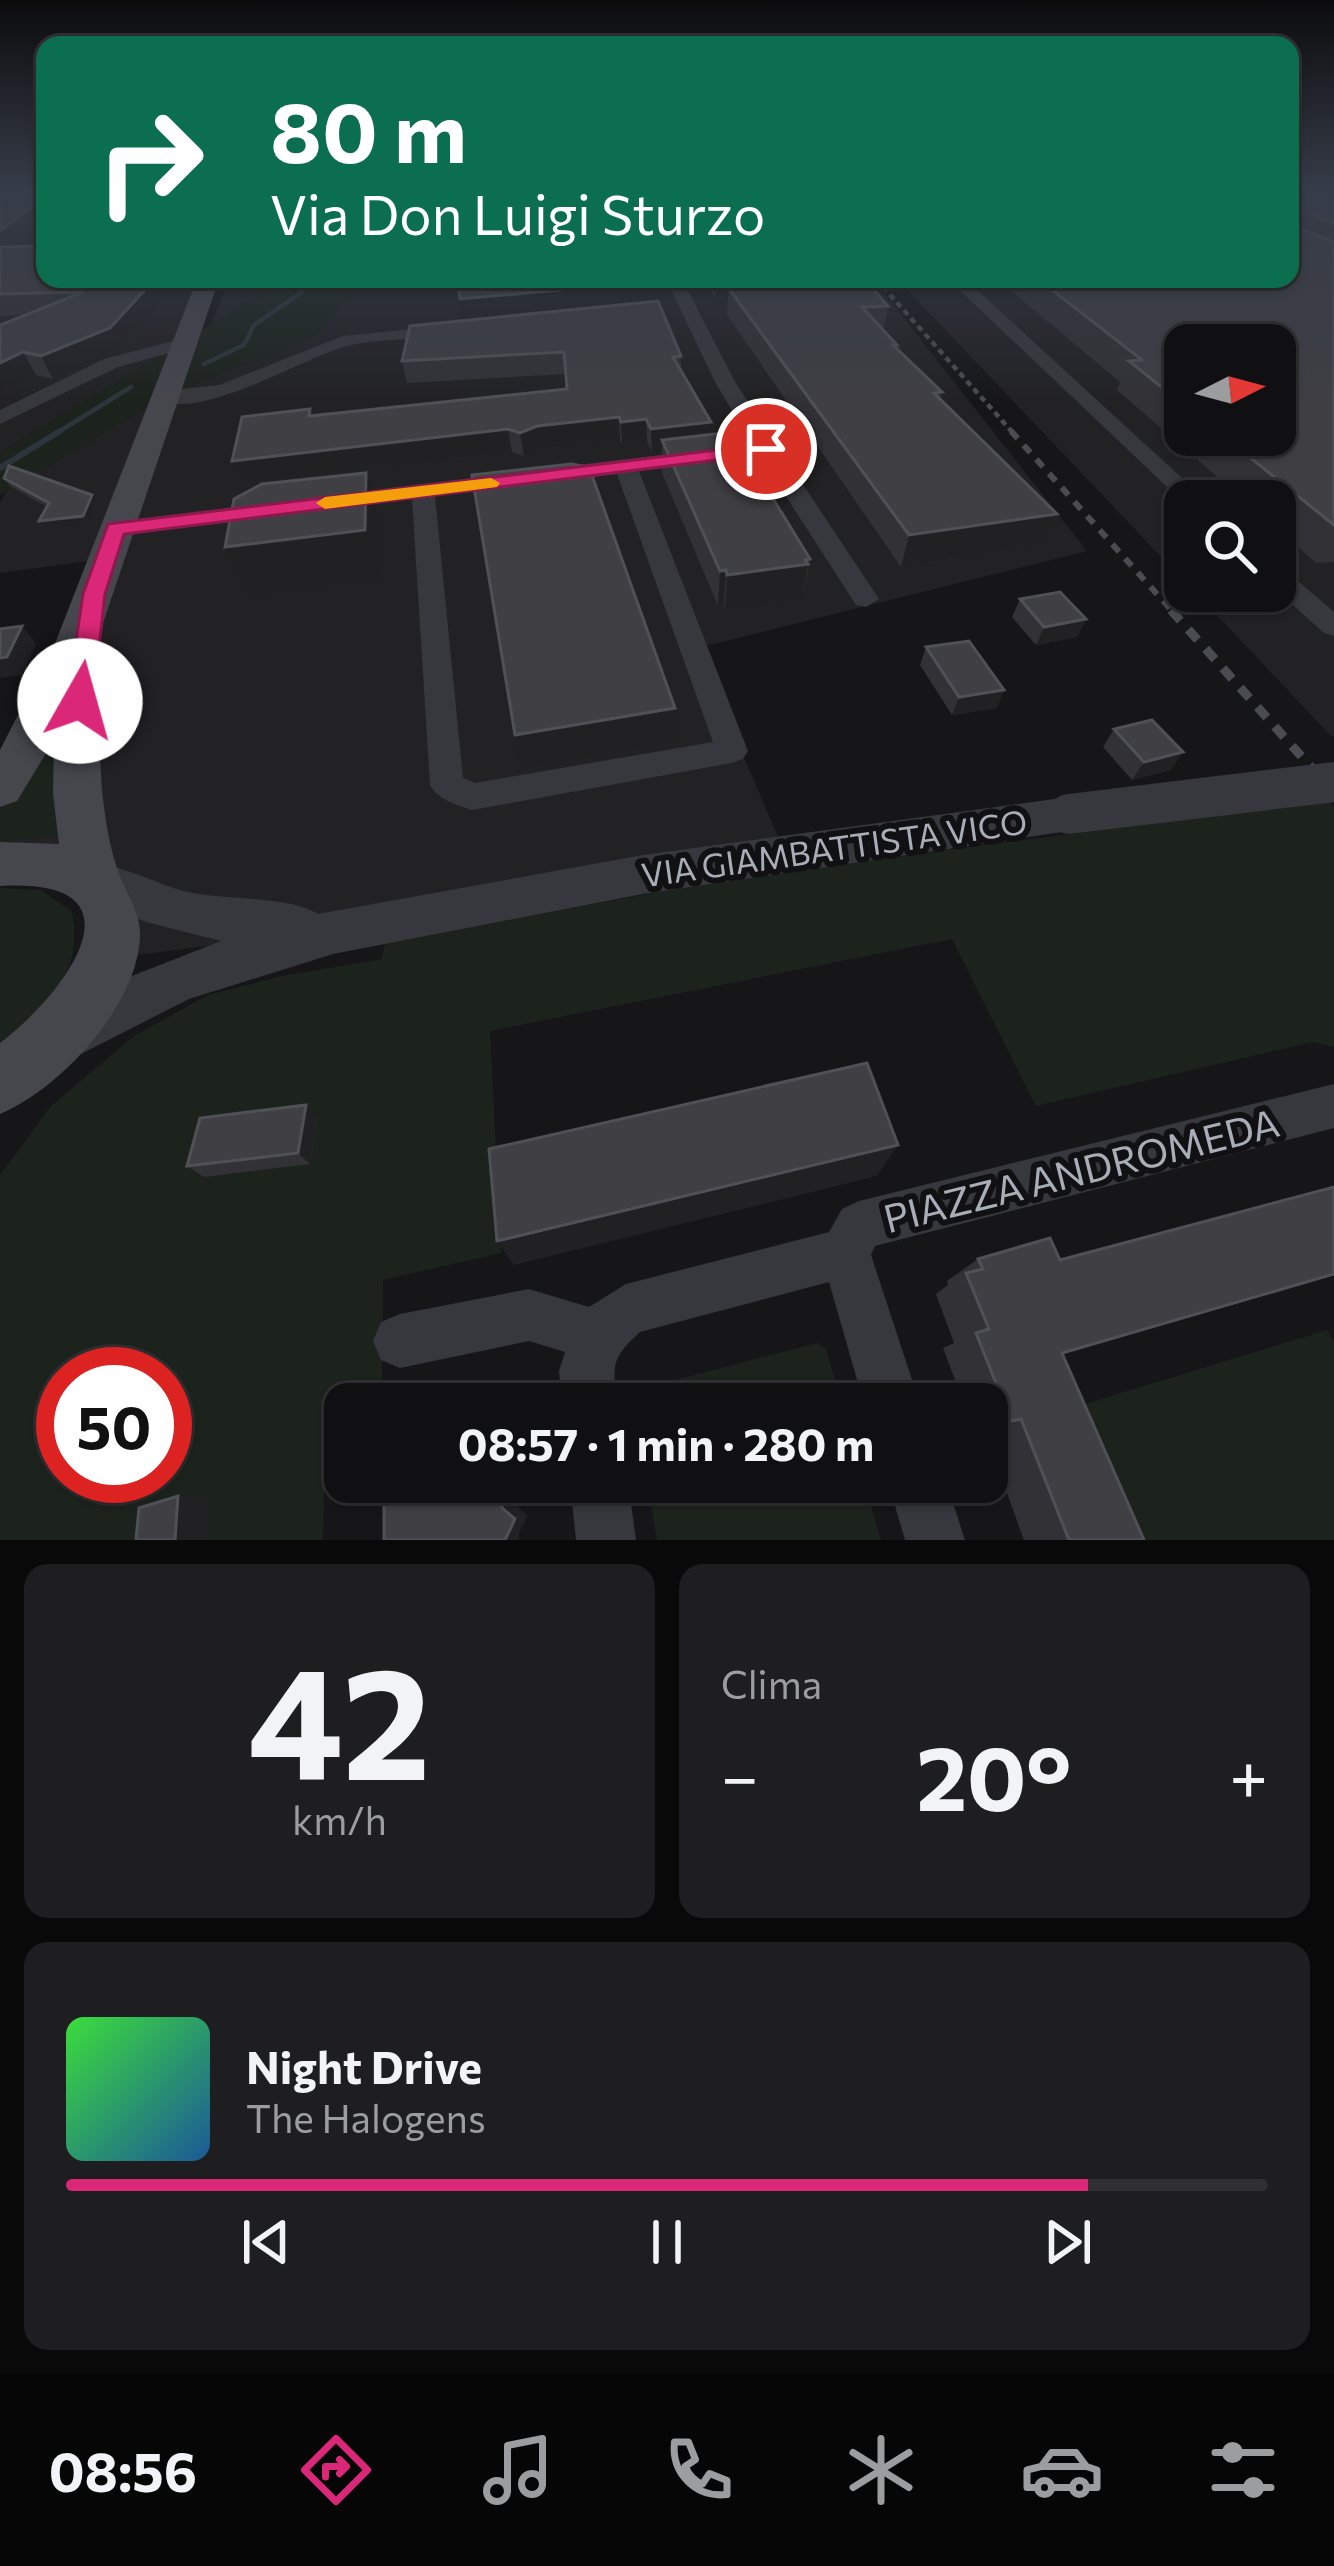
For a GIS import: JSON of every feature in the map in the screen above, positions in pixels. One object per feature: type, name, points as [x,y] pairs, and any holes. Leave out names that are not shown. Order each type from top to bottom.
[{"type":"main road","points":[[0,788],[19,763],[94,594],[205,288]]},
{"type":"main road","points":[[0,1108],[20,1067],[93,990],[106,959],[111,915],[94,881],[74,802],[75,737],[94,594]]},
{"type":"main road","points":[[0,864],[46,862],[73,868],[94,881]]},
{"type":"street","points":[[679,288],[724,382],[866,599]]},
{"type":"street","points":[[966,288],[1172,480]]},
{"type":"street","points":[[165,394],[223,391],[343,341],[467,329]]},
{"type":"street","points":[[0,418],[111,363],[183,346]]},
{"type":"street","points":[[115,529],[613,462],[766,449]]},
{"type":"street","points":[[424,491],[447,785],[472,797],[732,751],[613,462]]},
{"type":"street","points":[[1296,595],[1327,624]]},
{"type":"street","name":"VIA GIAMBATTISTA VICO","points":[[20,1067],[118,1004],[211,964],[337,929],[693,863],[1334,782]]},
{"type":"street","name":"VIA GIAMBATTISTA VICO","points":[[94,881],[149,905],[221,923],[337,929]]},
{"type":"street","name":"PIAZZA ANDROMEDA","points":[[885,1383],[845,1253],[859,1226],[1334,1106]]},
{"type":"street","name":"PIAZZA ANDROMEDA","points":[[596,1336],[626,1310],[845,1253]]},
{"type":"street","points":[[400,1342],[529,1315],[596,1336],[587,1383]]},
{"type":"street","points":[[602,1503],[606,1540]]},
{"type":"street","points":[[924,1503],[935,1540]]},
{"type":"shaded area","points":[[0,260],[36,260],[36,288],[205,288],[185,343],[0,452]]},
{"type":"shaded area","points":[[1299,260],[1334,260],[1331,736],[1214,612],[1296,612],[1296,480],[1164,480],[1164,560],[906,288],[1299,288]]},
{"type":"shaded area","points":[[226,288],[272,288],[211,326]]},
{"type":"shaded area","points":[[271,288],[357,288],[313,338],[164,397],[0,495],[0,452]]},
{"type":"shaded area","points":[[350,288],[880,288],[1087,551],[697,648],[784,851],[337,929],[107,959],[111,915],[0,864],[0,835],[104,559],[0,573],[0,502],[8,489]]},
{"type":"shaded area","points":[[63,712],[64,835],[0,843],[0,809]]},
{"type":"shaded area","points":[[1329,802],[1334,807],[1334,1047],[1313,1042],[1036,1106],[952,939],[490,1031],[501,1253],[383,1280],[382,1383],[324,1383],[323,1540],[0,1540],[0,1175],[51,1106],[134,1036],[208,995],[282,976],[382,959],[385,944],[751,874]]},
{"type":"shaded area","points":[[0,888],[41,890],[72,912],[74,935],[72,956],[57,989],[0,1050]]},
{"type":"shaded area","points":[[1327,1330],[1334,1341],[1334,1540],[1109,1540],[1056,1413]]},
{"type":"shaded area","points":[[817,1343],[826,1349],[836,1383],[664,1383]]},
{"type":"shaded area","points":[[651,1503],[870,1503],[881,1540],[657,1540]]},
{"type":"building","points":[[0,260],[36,260],[36,288],[147,288],[110,328],[41,356],[23,352],[0,363],[0,325],[83,292],[0,294]]},
{"type":"building","points":[[1299,260],[1334,260],[1334,525],[1296,494],[1296,480],[1278,480],[1248,456],[1296,456],[1296,324],[1164,324],[1164,389],[1129,361],[1142,360],[1050,288],[1299,288]]},
{"type":"building","points":[[458,288],[582,288],[460,299]]},
{"type":"building","points":[[872,288],[888,306],[862,307],[897,345],[893,345],[942,392],[934,393],[1057,514],[909,535],[729,289]]},
{"type":"building","points":[[658,301],[681,356],[673,357],[711,422],[651,429],[646,419],[621,422],[619,417],[537,426],[520,433],[508,429],[232,461],[242,417],[310,409],[309,416],[567,389],[564,352],[402,361],[410,326]]},
{"type":"building","points":[[723,433],[748,466],[753,466],[810,559],[805,560],[808,564],[727,575],[726,570],[720,571],[662,440]]},
{"type":"building","points":[[571,464],[589,467],[675,708],[515,735],[472,475]]},
{"type":"building","points":[[9,466],[92,495],[83,516],[39,521],[49,503],[4,478]]},
{"type":"building","points":[[366,473],[365,530],[225,547],[234,499],[262,484]]},
{"type":"building","points":[[1060,592],[1086,619],[1044,627],[1020,599]]},
{"type":"building","points":[[22,626],[7,657],[0,658],[0,629]]},
{"type":"building","points":[[969,641],[1004,690],[959,697],[926,647]]},
{"type":"building","points":[[1152,720],[1183,752],[1144,762],[1114,729]]},
{"type":"building","points":[[867,1063],[898,1145],[497,1241],[489,1149]]},
{"type":"building","points":[[306,1105],[298,1153],[187,1166],[200,1118]]},
{"type":"building","points":[[1334,1187],[1334,1274],[1062,1353],[1144,1540],[1069,1540],[1021,1419],[1011,1421],[1008,1413],[1008,1383],[996,1383],[976,1333],[989,1329],[966,1273],[983,1269],[978,1259],[1050,1238],[1060,1260]]},
{"type":"building","points":[[178,1503],[175,1540],[136,1540],[139,1508]]},
{"type":"building","points":[[384,1503],[502,1503],[515,1519],[505,1540],[384,1540]]},
{"type":"waterway","points":[[204,364],[244,345],[254,325],[308,288]]},
{"type":"waterway","points":[[55,434],[131,387]]},
{"type":"waterway","points":[[0,468],[60,431]]},
{"type":"railway","points":[[884,288],[1014,434]]},
{"type":"railway","points":[[1011,431],[1174,613]]},
{"type":"railway","points":[[1173,612],[1334,793]]},
{"type":"slow traffic","points":[[325,503],[491,483]]},
{"type":"route","points":[[80,701],[94,594],[115,529],[766,449]]}]
